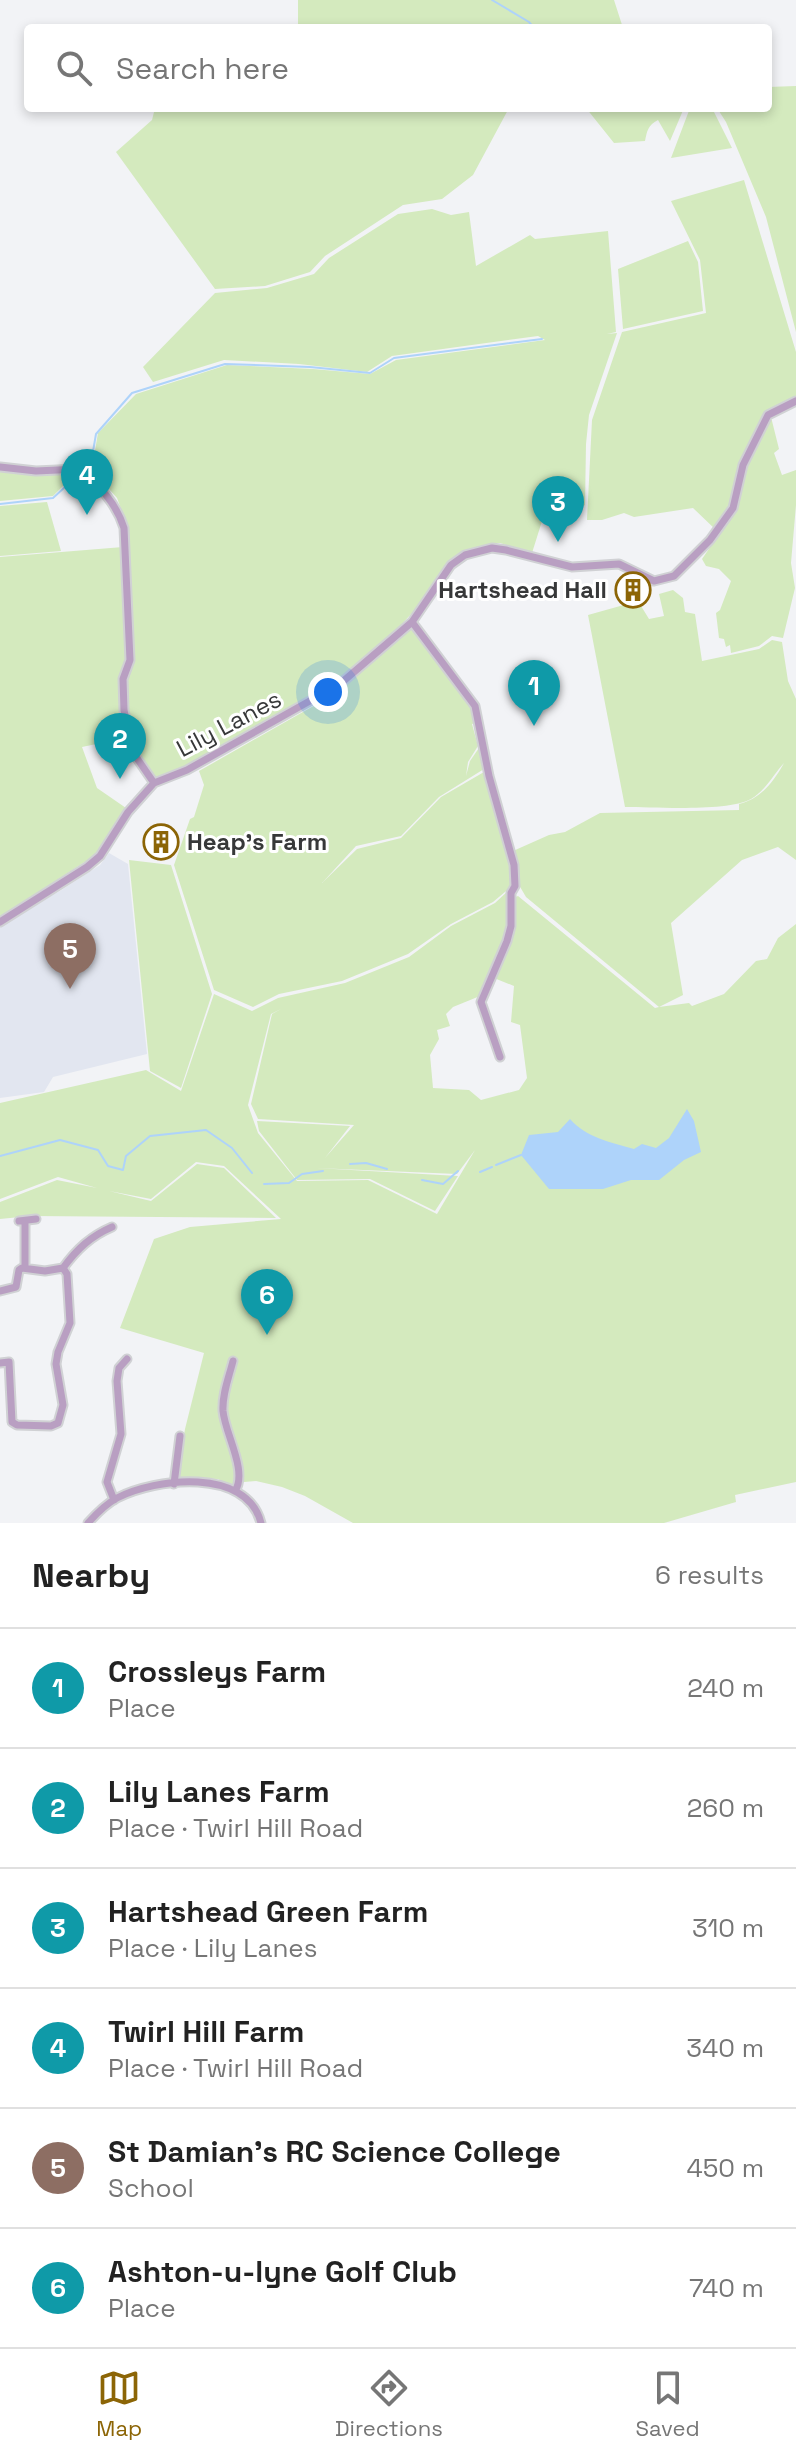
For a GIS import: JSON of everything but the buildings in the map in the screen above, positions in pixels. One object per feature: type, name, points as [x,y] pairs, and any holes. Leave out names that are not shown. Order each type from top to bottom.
[{"type":"street","name":"Lily Lanes","points":[[0,922],[100,856],[128,812],[154,783],[187,770],[329,692],[412,622],[451,565],[465,555],[485,549],[506,550],[572,567],[619,564],[654,581],[674,576],[710,540],[733,508],[743,465],[768,415],[796,401]]},
{"type":"street","points":[[0,467],[36,471],[79,469],[117,510],[124,528],[130,660],[123,679],[124,710],[132,751],[154,783]]},
{"type":"street","points":[[109,500],[118,495]]},
{"type":"street","points":[[412,622],[475,706],[489,776],[514,865],[511,926],[481,1002],[500,1057]]},
{"type":"street","points":[[25,1268],[22,1221],[36,1219]]},
{"type":"street","points":[[0,1291],[16,1287],[19,1270],[63,1268],[94,1235],[112,1227]]},
{"type":"street","points":[[4,1363],[12,1422],[17,1425],[51,1426],[58,1423],[63,1405],[56,1364],[70,1323],[67,1274],[63,1268]]},
{"type":"street","points":[[111,1502],[107,1482],[121,1434],[117,1389],[119,1368],[127,1359]]},
{"type":"street","points":[[233,1361],[223,1411],[240,1473],[235,1491]]},
{"type":"street","points":[[174,1484],[180,1436]]},
{"type":"street","points":[[93,1521],[111,1502],[129,1493],[204,1481],[235,1491],[256,1510],[261,1523]]},
{"type":"shaded area","points":[[109,853],[128,864],[147,1054],[53,1077],[44,1092],[0,1098],[0,923],[60,891],[100,865]]},
{"type":"green space","points":[[298,0],[614,0],[622,24],[298,24]]},
{"type":"green space","points":[[796,86],[796,332],[766,217],[720,112],[772,112],[772,87]]},
{"type":"green space","points":[[154,112],[507,112],[473,175],[442,199],[403,205],[325,256],[310,272],[265,286],[215,289],[116,152],[152,120]]},
{"type":"green space","points":[[589,112],[682,112],[670,141],[658,120],[648,129],[645,141],[614,143]]},
{"type":"green space","points":[[688,112],[714,112],[732,148],[671,158]]},
{"type":"green space","points":[[744,180],[796,352],[796,398],[767,412],[716,530],[693,508],[634,517],[624,513],[602,520],[587,520],[592,420],[622,332],[706,313],[700,260],[671,201]]},
{"type":"green space","points":[[432,209],[451,215],[469,212],[476,266],[530,235],[535,239],[608,231],[616,332],[607,334],[617,333],[589,415],[585,505],[548,502],[532,553],[500,543],[458,554],[441,571],[415,610],[366,662],[335,684],[201,760],[157,779],[134,745],[125,681],[133,659],[127,525],[117,498],[93,471],[86,470],[93,462],[98,433],[136,394],[227,365],[370,374],[396,360],[545,340],[538,336],[392,356],[367,372],[224,360],[153,382],[143,367],[215,293],[267,288],[314,274],[329,258],[398,214]]},
{"type":"green space","points":[[688,241],[698,262],[703,311],[623,329],[618,269]]},
{"type":"green space","points":[[771,417],[779,449],[774,453],[782,475],[796,470],[791,563],[795,588],[783,638],[772,636],[759,646],[731,653],[730,645],[726,647],[724,639],[719,638],[716,613],[731,581],[719,569],[706,566],[702,559],[736,509],[753,449]]},
{"type":"green space","points":[[0,470],[78,471],[53,496],[0,501]]},
{"type":"green space","points":[[47,502],[61,551],[0,556],[0,506]]},
{"type":"green space","points":[[123,547],[128,658],[121,678],[125,738],[82,747],[97,788],[126,808],[97,854],[0,917],[0,557]]},
{"type":"green space","points":[[673,590],[683,598],[685,612],[695,614],[702,661],[759,649],[772,640],[782,642],[788,681],[796,699],[796,860],[778,847],[742,860],[671,923],[683,995],[659,1007],[526,897],[519,885],[513,851],[549,835],[565,832],[600,813],[739,810],[739,804],[760,794],[780,770],[784,763],[761,792],[740,803],[690,808],[625,807],[588,615],[638,601],[649,619],[664,616],[659,594]]},
{"type":"green space","points":[[410,629],[471,705],[477,723],[472,724],[478,746],[468,762],[466,776],[470,761],[481,745],[484,769],[439,797],[401,836],[356,846],[322,883],[357,849],[401,838],[441,797],[484,772],[513,871],[511,887],[493,902],[451,924],[408,954],[342,981],[279,994],[253,1007],[214,990],[174,865],[204,785],[199,771],[324,700]]},
{"type":"green space","points":[[129,860],[171,865],[212,994],[181,1088],[150,1071]]},
{"type":"green space","points":[[509,890],[508,929],[480,996],[453,1007],[446,1014],[450,1026],[437,1030],[439,1039],[430,1055],[433,1088],[469,1090],[481,1100],[519,1090],[527,1078],[520,1025],[511,1022],[514,986],[494,978],[511,939],[513,898],[518,896],[655,1008],[689,1003],[692,1006],[724,994],[756,961],[767,959],[778,938],[796,924],[796,1482],[735,1495],[736,1502],[664,1523],[353,1523],[305,1496],[256,1481],[244,1482],[242,1476],[231,1486],[218,1479],[177,1478],[185,1429],[204,1353],[120,1328],[154,1239],[190,1227],[281,1219],[224,1166],[196,1162],[151,1199],[109,1191],[151,1201],[197,1164],[224,1168],[276,1218],[30,1216],[0,1219],[0,1202],[57,1180],[97,1188],[58,1177],[0,1199],[0,1103],[146,1070],[181,1091],[214,994],[252,1011],[278,998],[345,983],[409,957],[451,926],[495,903]],"holes":[[[281,1009],[272,1014],[251,1104],[258,1119],[354,1125],[325,1158],[350,1126],[257,1121],[259,1131],[297,1180],[370,1179],[435,1211],[458,1176],[316,1168],[457,1174],[475,1150],[437,1214],[368,1180],[297,1181],[258,1133],[248,1105],[271,1014]]]},
{"type":"water","points":[[687,1109],[694,1121],[701,1152],[684,1160],[659,1180],[631,1180],[603,1189],[549,1189],[521,1155],[529,1135],[558,1132],[570,1119],[584,1131],[608,1141],[634,1149],[642,1144],[656,1148],[669,1138]]},
{"type":"waterway","points":[[492,0],[531,24]]},
{"type":"waterway","points":[[86,467],[91,463],[96,434],[132,393],[225,364],[370,373],[394,358],[542,339]]},
{"type":"waterway","points":[[0,504],[53,498],[78,475]]},
{"type":"waterway","points":[[0,1156],[60,1140],[98,1150],[108,1166],[123,1170],[126,1156],[150,1136],[206,1130],[232,1148],[252,1173]]},
{"type":"waterway","points":[[496,1165],[521,1155]]},
{"type":"waterway","points":[[350,1164],[366,1163],[387,1169]]},
{"type":"waterway","points":[[480,1172],[492,1167]]},
{"type":"waterway","points":[[264,1184],[289,1183],[302,1174],[323,1171]]},
{"type":"waterway","points":[[422,1180],[443,1184],[458,1171]]},
{"type":"place","name":"Twirl Hill Farm","points":[[87,515]]},
{"type":"place","name":"Hartshead Green Farm","points":[[558,542]]},
{"type":"place","name":"Hartshead Hall","points":[[633,590]]},
{"type":"place","name":"Crossleys Farm","points":[[534,726]]},
{"type":"place","name":"Lily Lanes Farm","points":[[120,779]]},
{"type":"place","name":"Heap's Farm","points":[[161,842]]},
{"type":"place","name":"St Damian's RC Science College","points":[[70,989]]},
{"type":"place","name":"Ashton-u-lyne Golf Club","points":[[267,1335]]}]
